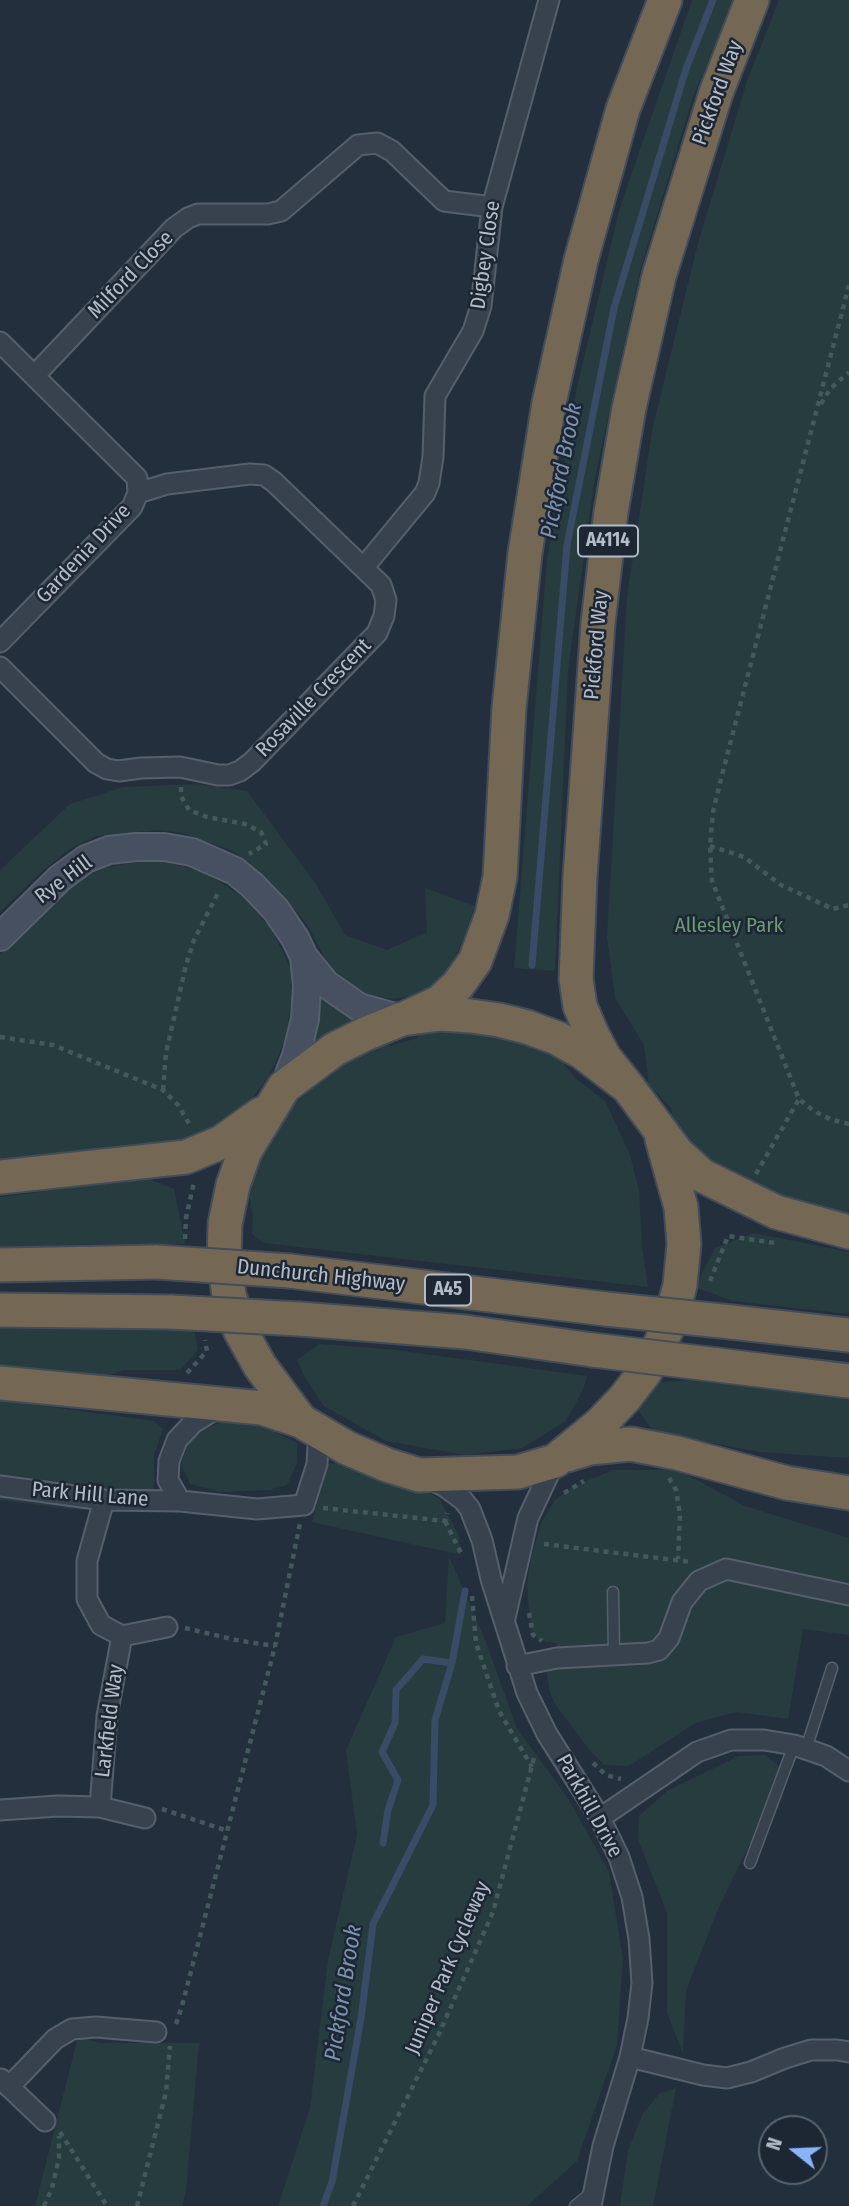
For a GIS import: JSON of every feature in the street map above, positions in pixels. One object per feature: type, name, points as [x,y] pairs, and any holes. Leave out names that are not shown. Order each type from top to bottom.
[{"type":"highway","points":[[0,1177],[186,1157],[222,1142],[247,1126],[280,1093],[335,1049],[440,1002],[458,985],[475,961],[492,915],[500,877],[509,708],[523,565],[549,403],[581,260],[620,122],[666,0]]},
{"type":"highway","name":"Pickford Way","points":[[628,1087],[604,1057],[592,1034],[580,1006],[576,979],[580,877],[598,624],[620,460],[659,276],[716,93],[752,0]]},
{"type":"highway","points":[[405,1018],[441,1014],[471,1016],[527,1027],[557,1038],[582,1052],[628,1087],[677,1153],[701,1175],[776,1212],[849,1232]]},
{"type":"highway","points":[[280,1093],[245,1151],[233,1185],[225,1224],[223,1261],[229,1295],[240,1330],[260,1366],[309,1425]]},
{"type":"highway","points":[[559,1459],[600,1423],[631,1390],[659,1347],[671,1320],[680,1285],[684,1244],[681,1207],[658,1127]]},
{"type":"highway","name":"Dunchurch Highway","points":[[0,1265],[158,1262],[290,1271],[849,1335]]},
{"type":"highway","name":"Dunchurch Highway","points":[[0,1310],[171,1312],[465,1332],[849,1381]]},
{"type":"highway","points":[[0,1383],[262,1408],[309,1425],[347,1448],[419,1475],[517,1472],[590,1448],[631,1444],[677,1453],[786,1483],[849,1493]]},
{"type":"street","name":"Digbey Close","points":[[364,566],[425,493],[429,484],[433,457],[435,396],[473,331],[481,306],[492,207],[549,0]]},
{"type":"street","name":"Milford Close","points":[[34,375],[174,228],[188,218],[198,214],[268,214],[281,211],[358,145],[377,143],[392,150],[444,201],[492,207]]},
{"type":"street","name":"Gardenia Drive","points":[[0,342],[136,478],[138,493],[132,508],[0,642]]},
{"type":"street","name":"Rosaville Crescent","points":[[0,667],[96,763],[107,769],[119,771],[180,767],[218,775],[240,771],[252,762],[377,633],[384,616],[386,600],[380,584],[364,566],[264,475],[250,474],[167,484],[138,493]]},
{"type":"street","name":"Rye Hill","points":[[0,937],[60,878],[86,859],[109,850],[136,847],[192,852],[235,871],[276,910],[304,957],[326,984],[359,1007],[405,1018]]},
{"type":"street","name":"Rye Hill","points":[[280,1093],[296,1056],[305,1018],[307,986],[304,957]]},
{"type":"street","name":"Park Hill Lane","points":[[180,1501],[169,1480],[169,1461],[177,1440],[193,1423],[225,1403]]},
{"type":"street","points":[[304,1505],[317,1464],[318,1445],[309,1425]]},
{"type":"street","name":"Parkhill Drive","points":[[505,1619],[528,1518],[559,1459]]},
{"type":"street","name":"Parkhill Drive","points":[[419,1475],[444,1486],[463,1500],[470,1509],[482,1540],[491,1579],[527,1693],[547,1734],[600,1818],[619,1857],[632,1896],[642,1983],[630,2057],[603,2146],[592,2199]]},
{"type":"street","name":"Park Hill Lane","points":[[0,1486],[104,1500],[180,1501],[257,1509],[304,1505]]},
{"type":"street","name":"Larkfield Way","points":[[104,1500],[87,1561],[88,1598],[101,1625],[122,1636],[167,1627]]},
{"type":"street","points":[[517,1666],[556,1658],[648,1653],[659,1650],[669,1638],[682,1602],[699,1581],[726,1569],[849,1595]]},
{"type":"street","name":"Larkfield Way","points":[[100,1807],[107,1716],[122,1636]]},
{"type":"street","points":[[600,1818],[697,1752],[731,1740],[764,1740],[800,1747],[827,1756],[849,1771]]},
{"type":"street","name":"Larkfield Way","points":[[0,1810],[58,1806],[100,1807],[145,1818]]},
{"type":"street","points":[[52,2126],[5,2083],[55,2039],[72,2029],[96,2027],[163,2034]]},
{"type":"street","points":[[630,2057],[703,2075],[727,2078],[811,2050],[837,2049],[849,2052]]},
{"type":"lane","points":[[612,1591],[614,1655]]},
{"type":"lane","points":[[750,1863],[832,1668]]},
{"type":"lane","points":[[575,2206],[592,2199]]},
{"type":"path","points":[[849,285],[721,779],[713,813],[710,846],[712,881],[799,1099],[814,1111],[849,1124]]},
{"type":"path","points":[[817,411],[830,389],[849,372]]},
{"type":"path","points":[[180,767],[181,796],[189,810],[207,817],[245,824],[261,832],[266,844],[251,853]]},
{"type":"path","points":[[710,846],[744,857],[781,885],[833,909],[849,905]]},
{"type":"path","points":[[163,1090],[166,1052],[186,965],[194,940],[221,887]]},
{"type":"path","points":[[0,1037],[53,1045],[163,1090],[178,1105],[191,1127]]},
{"type":"path","points":[[755,1178],[799,1099]]},
{"type":"path","points":[[665,1470],[676,1490],[680,1514],[678,1559]]},
{"type":"path","points":[[555,1500],[586,1480]]},
{"type":"path","points":[[137,2206],[166,2092],[163,2034],[182,2006],[275,1646],[304,1505],[445,1521]]},
{"type":"path","points":[[448,1507],[445,1521],[465,1562]]},
{"type":"path","points":[[535,1543],[678,1559],[726,1569]]},
{"type":"path","points":[[471,1584],[476,1643],[499,1711],[532,1767]]},
{"type":"path","points":[[528,1603],[533,1635],[540,1640],[557,1644],[556,1658]]},
{"type":"path","points":[[167,1627],[202,1631],[275,1646]]},
{"type":"path","name":"Juniper Park Cycleway","points":[[353,2206],[438,2036],[493,1912],[536,1750],[547,1734]]},
{"type":"path","points":[[590,1758],[606,1775],[620,1778],[631,1796]]},
{"type":"path","points":[[145,1818],[151,1806],[228,1831]]},
{"type":"path","points":[[44,2206],[52,2188],[59,2158],[52,2126]]},
{"type":"path","points":[[52,2126],[107,2206]]},
{"type":"green space","points":[[692,0],[734,0],[693,97],[640,271],[595,477],[568,670],[555,971],[514,968],[547,559],[577,387],[620,207]]},
{"type":"green space","name":"Allesley Park","points":[[779,0],[849,0],[849,1219],[777,1197],[698,1158],[677,1135],[671,1108],[649,1085],[644,1045],[615,998],[607,937],[627,596],[653,426],[698,243],[747,81]]},
{"type":"green space","points":[[197,784],[247,791],[316,884],[345,935],[387,950],[427,932],[425,888],[475,906],[448,972],[416,995],[392,999],[361,993],[342,981],[329,966],[307,924],[265,876],[233,851],[183,833],[158,830],[96,836],[71,848],[40,873],[0,912],[0,870],[70,804],[124,787]]},
{"type":"green space","points":[[162,861],[206,873],[240,895],[271,928],[291,970],[291,1002],[285,1041],[270,1074],[241,1113],[201,1137],[167,1149],[0,1166],[0,955],[35,918],[76,882],[105,868]]},
{"type":"green space","points":[[320,991],[363,1020],[304,1052]]},
{"type":"green space","points":[[419,1032],[482,1032],[533,1045],[558,1056],[575,1078],[605,1101],[630,1155],[639,1190],[642,1246],[648,1287],[264,1243],[252,1234],[253,1216],[248,1189],[263,1149],[284,1115],[316,1084],[351,1059],[387,1043],[390,1046],[417,1038]]},
{"type":"green space","points":[[147,1178],[174,1189],[185,1244],[86,1244],[0,1249],[0,1197]]},
{"type":"green space","points":[[754,1233],[849,1252],[849,1314],[733,1301],[695,1287],[715,1248]]},
{"type":"green space","points":[[0,1319],[193,1324],[198,1350],[180,1370],[124,1370],[100,1379],[0,1370]]},
{"type":"green space","points":[[319,1344],[388,1349],[587,1376],[583,1390],[566,1421],[522,1448],[465,1455],[386,1441],[324,1406],[297,1360]]},
{"type":"green space","points":[[708,1378],[849,1397],[849,1458],[759,1452],[654,1432],[634,1405],[653,1383]]},
{"type":"green space","points":[[0,1400],[154,1421],[163,1429],[154,1455],[154,1489],[110,1512],[0,1500]]},
{"type":"green space","points":[[239,1420],[272,1430],[297,1443],[297,1463],[287,1485],[270,1490],[220,1492],[190,1484],[181,1464],[188,1444],[202,1430]]},
{"type":"green space","points":[[329,1463],[342,1464],[404,1482],[439,1498],[459,1536],[461,1555],[312,1522]]},
{"type":"green space","points":[[613,1470],[665,1470],[686,1474],[745,1506],[849,1538],[849,1635],[803,1629],[788,1719],[737,1712],[695,1723],[629,1766],[604,1765],[555,1704],[549,1690],[547,1671],[557,1658],[557,1644],[540,1640],[533,1635],[530,1623],[527,1584],[531,1556],[542,1521],[555,1500],[572,1487]]},
{"type":"green space","points":[[449,1556],[484,1637],[517,1728],[569,1800],[609,1872],[623,1959],[617,2045],[577,2161],[527,2206],[278,2206],[310,2108],[328,1960],[357,1835],[346,1750],[396,1637],[445,1623]]},
{"type":"green space","points":[[765,1755],[785,1771],[718,1909],[686,1991],[683,2053],[667,2013],[667,1913],[638,1840],[639,1816],[667,1791],[739,1756]]},
{"type":"green space","points":[[78,2037],[100,2043],[199,2043],[186,2191],[182,2206],[35,2206]]},
{"type":"green space","points":[[676,2088],[653,2206],[620,2206],[628,2151],[643,2113],[660,2093]]},
{"type":"waterway","name":"Pickford Brook","points":[[532,965],[567,545],[614,308],[686,69],[713,0]]},
{"type":"waterway","name":"Pickford Brook","points":[[323,2206],[332,2182],[361,2018],[373,1924],[433,1805],[435,1720],[452,1663],[465,1591]]},
{"type":"waterway","points":[[383,1843],[388,1810],[398,1780],[382,1752],[395,1723],[396,1690],[423,1659],[452,1663]]}]
